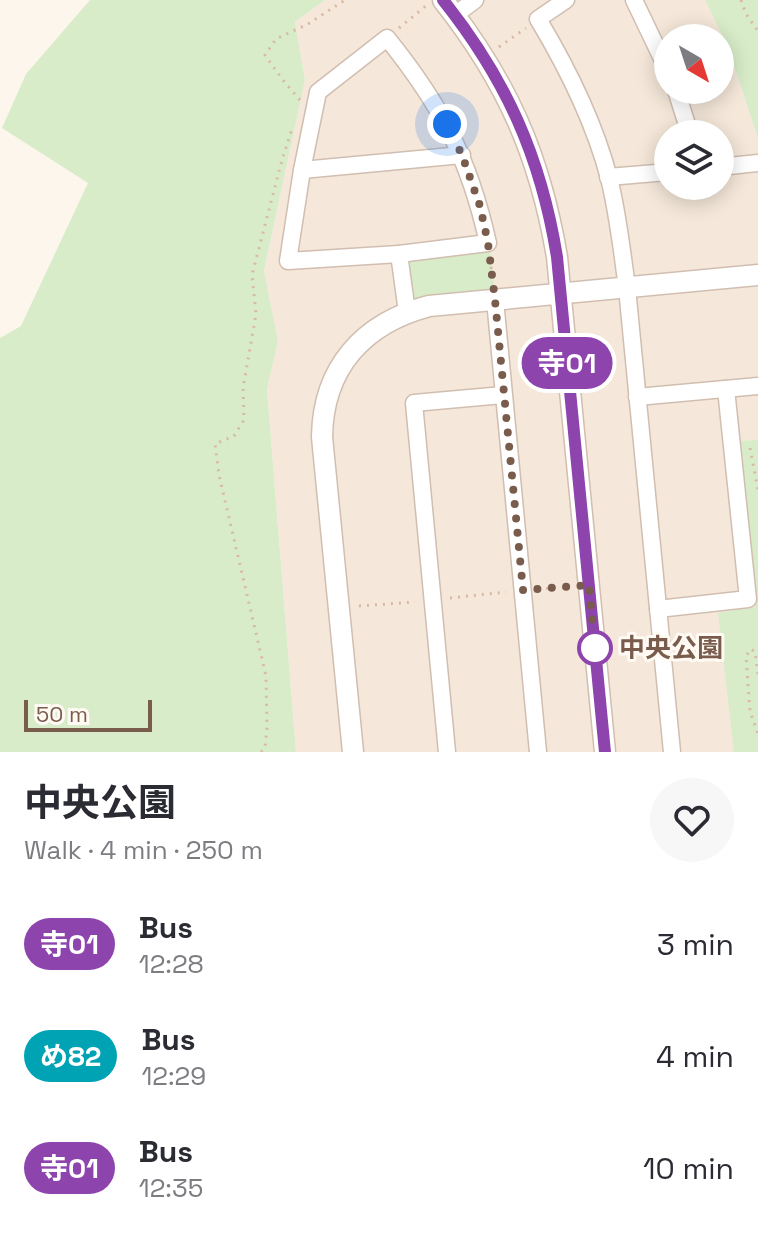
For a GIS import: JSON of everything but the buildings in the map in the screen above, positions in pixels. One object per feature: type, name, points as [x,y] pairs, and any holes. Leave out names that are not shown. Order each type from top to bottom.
[{"type":"street","points":[[475,0],[442,7],[487,60],[506,95],[527,142],[549,215],[557,257],[605,752]]},
{"type":"street","points":[[566,0],[538,19],[581,99],[608,177],[617,216],[627,288],[672,752]]},
{"type":"street","points":[[634,0],[654,42]]},
{"type":"street","points":[[387,38],[447,124],[480,206],[488,243],[399,254],[288,261],[318,92],[387,38]]},
{"type":"street","points":[[302,170],[462,155]]},
{"type":"street","points":[[734,166],[758,163]]},
{"type":"street","points":[[608,177],[654,173]]},
{"type":"street","points":[[399,254],[407,312]]},
{"type":"street","points":[[353,752],[322,437],[326,402],[351,350],[372,332],[407,312],[429,306],[758,275]]},
{"type":"street","points":[[495,300],[538,752]]},
{"type":"street","points":[[637,397],[758,386]]},
{"type":"street","points":[[658,609],[748,599],[726,389]]},
{"type":"street","points":[[447,752],[414,403],[503,395]]},
{"type":"path","points":[[301,101],[265,55],[276,39],[308,24],[345,0]]},
{"type":"path","points":[[741,0],[758,31]]},
{"type":"path","points":[[387,38],[442,7]]},
{"type":"path","points":[[499,48],[538,19]]},
{"type":"path","points":[[261,752],[265,748],[267,728],[266,676],[219,475],[215,444],[234,436],[244,420],[243,388],[256,314],[252,275],[296,115]]},
{"type":"path","points":[[488,243],[495,300]]},
{"type":"path","points":[[751,448],[758,490]]},
{"type":"path","points":[[339,608],[589,585]]},
{"type":"path","points":[[758,674],[755,652],[751,649],[746,656],[750,711],[758,734]]},
{"type":"shaded area","points":[[325,0],[705,0],[717,24],[654,24],[654,104],[734,104],[734,65],[758,139],[758,752],[296,752],[267,388],[278,341],[264,271],[305,80],[295,22]]},
{"type":"green space","points":[[90,0],[325,0],[295,22],[305,80],[264,271],[278,341],[267,389],[296,752],[0,752],[0,338],[21,326],[88,183],[2,128],[26,74]]},
{"type":"green space","points":[[705,0],[758,0],[758,139],[734,65],[734,24],[717,24]]},
{"type":"green space","points":[[490,250],[495,293],[411,302],[409,258]]},
{"type":"green space","points":[[758,440],[758,752],[734,752],[718,613],[755,607],[741,441]]},
{"type":"bus line","name":"寺01","points":[[443,0],[487,60],[506,95],[527,142],[549,215],[557,257],[605,752]]},
{"type":"place","name":"中央公園","points":[[595,648]]},
{"type":"route","points":[[447,124],[480,206],[488,243],[523,590],[589,585],[596,659],[595,648]]}]
